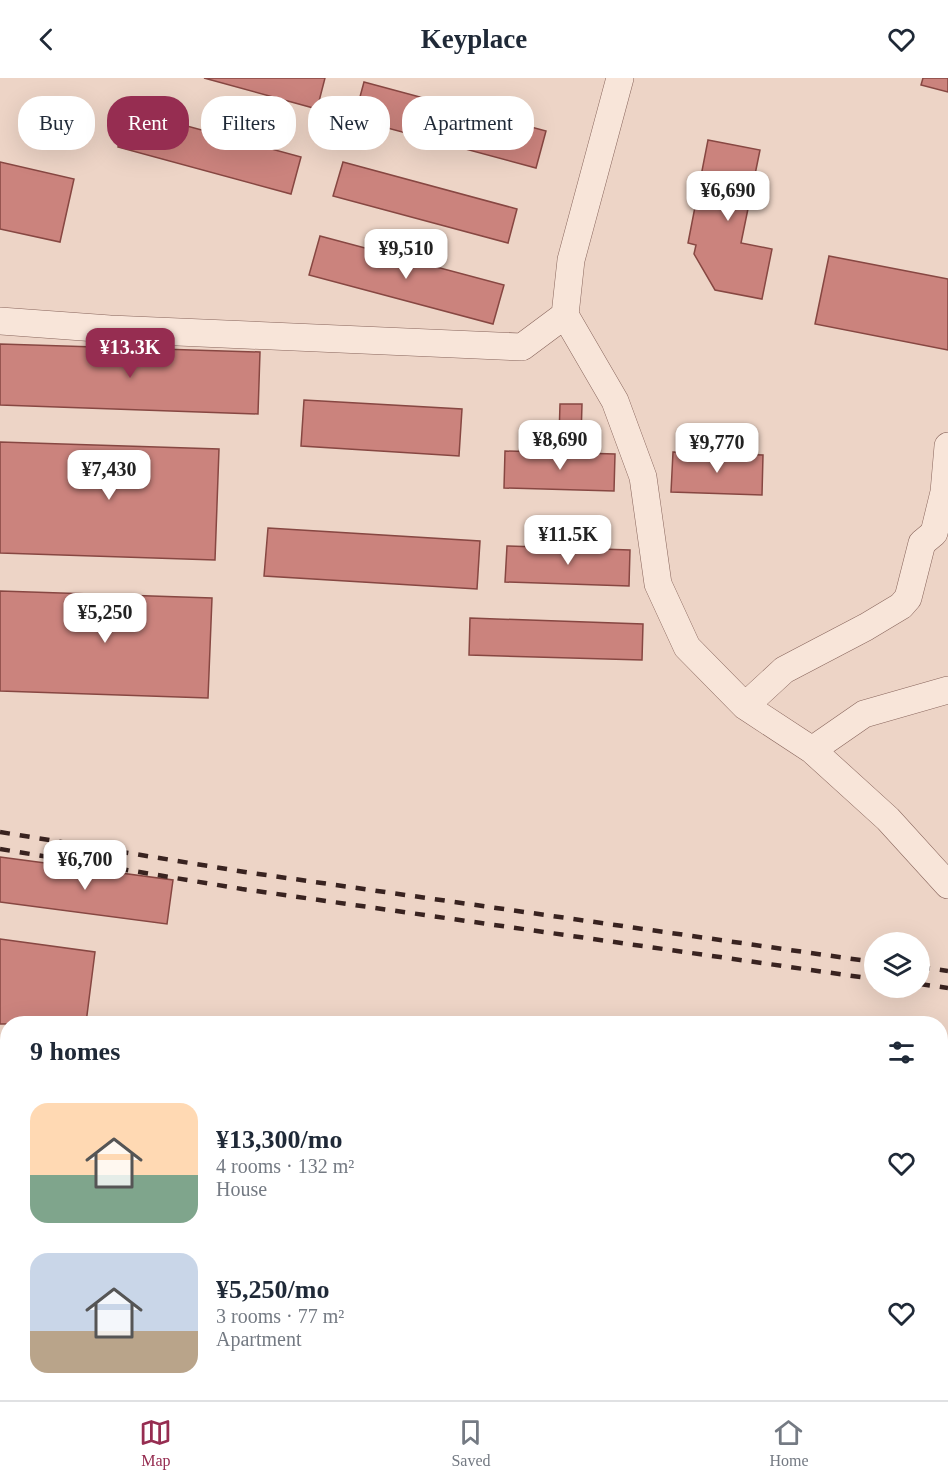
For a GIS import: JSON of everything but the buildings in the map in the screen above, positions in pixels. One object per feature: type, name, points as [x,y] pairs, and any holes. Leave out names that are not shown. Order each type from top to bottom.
[{"type":"street","points":[[620,78],[571,260],[565,315],[615,401],[643,477],[658,584],[687,647],[745,706],[812,750],[943,872]]},
{"type":"street","points":[[0,321],[110,329],[522,347],[565,315]]},
{"type":"street","points":[[745,706],[784,670],[866,627],[901,606],[908,598],[922,543],[934,533],[944,492],[948,446]]},
{"type":"street","points":[[812,750],[864,714],[948,690]]},
{"type":"railway","points":[[0,832],[245,872],[864,961]]},
{"type":"railway","points":[[0,849],[242,889],[864,978]]},
{"type":"railway","points":[[930,968],[948,971]]},
{"type":"railway","points":[[930,985],[948,988]]}]
